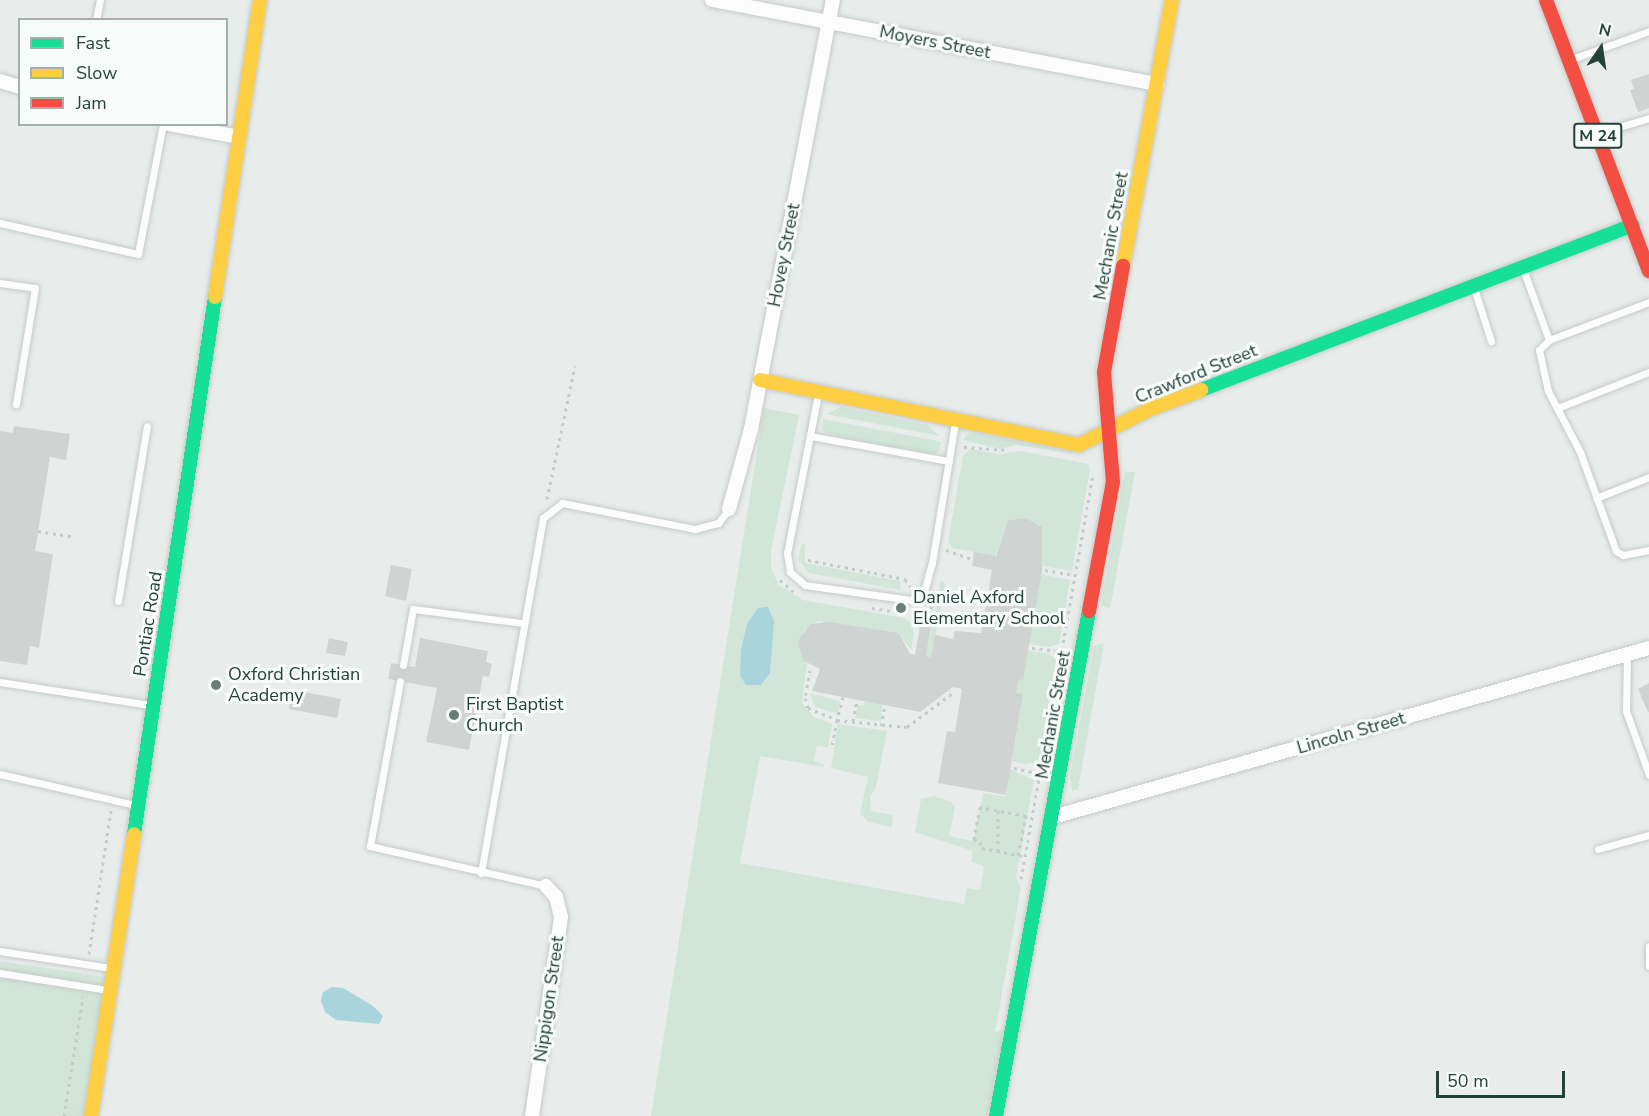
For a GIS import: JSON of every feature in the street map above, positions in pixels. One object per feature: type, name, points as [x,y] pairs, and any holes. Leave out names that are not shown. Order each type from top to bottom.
[{"type":"street","name":"Pontiac Road","points":[[92,1116],[260,0]]},
{"type":"street","name":"Moyers Street","points":[[712,0],[1157,84]]},
{"type":"street","name":"Hovey Street","points":[[729,510],[760,380],[833,0]]},
{"type":"street","name":"Mechanic Street","points":[[996,1116],[1113,482],[1104,372],[1172,0]]},
{"type":"street","name":"M 24","points":[[1546,0],[1649,271]]},
{"type":"street","points":[[0,81],[18,86]]},
{"type":"street","points":[[180,126],[239,137]]},
{"type":"street","name":"Crawford Street","points":[[760,380],[1079,445],[1148,411],[1632,225]]},
{"type":"street","name":"Lincoln Street","points":[[1053,817],[1649,648]]},
{"type":"street","name":"Nippigon Street","points":[[532,1116],[561,916],[556,897],[546,886]]},
{"type":"lane","points":[[96,18],[100,0]]},
{"type":"lane","points":[[1569,60],[1649,31]]},
{"type":"lane","points":[[1597,134],[1649,118]]},
{"type":"lane","points":[[0,223],[138,254],[163,126]]},
{"type":"lane","points":[[1522,267],[1549,340]]},
{"type":"lane","points":[[0,283],[34,288],[16,404]]},
{"type":"lane","points":[[1473,286],[1491,341]]},
{"type":"lane","points":[[1649,302],[1549,340],[1539,350],[1548,391],[1560,407],[1616,551],[1623,555],[1649,550]]},
{"type":"lane","points":[[1560,407],[1649,372]]},
{"type":"lane","points":[[818,392],[787,553],[790,572],[804,585],[911,600],[924,592],[956,419]]},
{"type":"lane","points":[[118,601],[147,426]]},
{"type":"lane","points":[[810,436],[949,461]]},
{"type":"lane","points":[[1596,498],[1649,477]]},
{"type":"lane","points":[[481,873],[543,518],[562,503],[695,529],[718,523],[729,510]]},
{"type":"lane","points":[[403,665],[413,609],[523,623]]},
{"type":"lane","points":[[1627,654],[1626,711],[1649,775]]},
{"type":"lane","points":[[400,681],[370,846],[450,862],[481,873],[546,886]]},
{"type":"lane","points":[[0,682],[153,706]]},
{"type":"lane","points":[[0,774],[138,806]]},
{"type":"lane","points":[[1598,849],[1649,835]]},
{"type":"lane","points":[[1649,946],[1649,966]]},
{"type":"lane","points":[[0,951],[114,968]]},
{"type":"lane","points":[[0,973],[110,990]]},
{"type":"path","points":[[543,518],[575,366]]},
{"type":"path","points":[[964,445],[1000,452],[1014,448]]},
{"type":"path","points":[[1020,856],[1038,773],[1094,464]]},
{"type":"path","points":[[38,531],[75,537]]},
{"type":"path","points":[[808,560],[905,579],[910,586]]},
{"type":"path","points":[[1046,570],[1074,575]]},
{"type":"path","points":[[1032,648],[1059,651]]},
{"type":"path","points":[[810,670],[805,698],[808,708],[837,720],[907,727],[954,692]]},
{"type":"path","points":[[832,745],[843,697]]},
{"type":"path","points":[[853,721],[857,700]]},
{"type":"path","points":[[881,726],[885,705]]},
{"type":"path","points":[[1014,768],[1038,773]]},
{"type":"path","points":[[89,958],[113,799]]},
{"type":"path","points":[[1020,856],[981,848],[981,842],[974,839],[980,807],[998,808],[1026,816],[1020,856],[1020,878],[1023,887]]},
{"type":"path","points":[[998,808],[998,851]]},
{"type":"path","points":[[64,1116],[76,1057],[84,986]]},
{"type":"green space","points":[[841,407],[928,425],[939,436],[826,414]]},
{"type":"green space","points":[[764,408],[799,415],[771,551],[771,569],[780,586],[803,600],[904,618],[912,624],[914,634],[911,650],[899,633],[819,621],[804,630],[798,645],[807,663],[802,703],[814,717],[832,724],[828,747],[817,746],[814,761],[824,764],[823,767],[760,756],[740,863],[964,904],[967,888],[980,890],[984,866],[971,862],[973,851],[915,832],[921,799],[934,796],[951,802],[955,808],[949,836],[973,841],[983,793],[1006,797],[1010,769],[1034,780],[1016,877],[1021,888],[995,1032],[1005,1029],[987,1116],[651,1116]]},
{"type":"green space","points":[[823,419],[941,442],[940,449],[935,455],[829,434],[822,430]]},
{"type":"green space","points":[[976,433],[1090,456],[1016,445],[1000,449],[963,440],[967,434]]},
{"type":"green space","points":[[970,449],[998,454],[1021,451],[1088,464],[1090,469],[1072,571],[1042,566],[1042,527],[1026,518],[1008,520],[995,556],[952,548],[948,541],[963,456]]},
{"type":"green space","points":[[1125,472],[1135,472],[1110,609],[1101,605]]},
{"type":"green space","points":[[805,543],[805,563],[900,581],[901,590],[809,573],[798,560],[801,545]]},
{"type":"green space","points":[[1040,574],[1070,580],[1059,644],[1049,647],[1027,644]]},
{"type":"green space","points":[[941,580],[945,584],[931,658],[926,656]]},
{"type":"green space","points":[[1104,643],[1078,789],[1072,791],[1070,776],[1094,646]]},
{"type":"green space","points":[[1026,650],[1049,654],[1056,660],[1039,762],[1025,764],[1012,761],[1023,694],[1016,693],[1019,679],[1023,679]]},
{"type":"green space","points":[[810,693],[840,701],[838,714],[815,707]]},
{"type":"green space","points":[[865,701],[882,704],[881,721],[855,718],[858,705],[863,706]]},
{"type":"green space","points":[[838,724],[887,731],[876,788],[870,797],[871,811],[893,815],[892,827],[869,822],[860,814],[868,777],[831,768]]},
{"type":"green space","points":[[0,961],[105,977],[84,1116],[0,1116]]},
{"type":"water","points":[[768,607],[774,621],[770,673],[761,685],[746,685],[740,675],[741,650],[747,624],[758,608]]},
{"type":"water","points":[[332,987],[343,988],[373,1006],[383,1016],[379,1024],[336,1020],[325,1012],[321,1001],[323,992]]},
{"type":"building","points":[[1649,74],[1649,108],[1638,112],[1630,90],[1634,89],[1631,80]]},
{"type":"building","points":[[14,426],[70,434],[66,460],[50,457],[35,551],[53,554],[39,648],[30,646],[27,665],[0,661],[0,431],[13,433]]},
{"type":"building","points":[[1026,518],[1042,527],[1042,571],[1023,680],[1019,679],[1016,693],[1023,694],[1006,795],[938,783],[947,731],[955,732],[962,689],[953,687],[920,712],[812,691],[820,669],[804,661],[798,645],[800,637],[811,624],[829,622],[899,633],[910,654],[915,655],[922,613],[933,615],[926,656],[931,658],[935,635],[953,639],[955,631],[981,633],[992,570],[972,566],[974,552],[996,556],[1008,520]]},
{"type":"building","points":[[391,565],[412,569],[406,601],[385,596]]},
{"type":"building","points":[[329,638],[348,642],[345,656],[326,653]]},
{"type":"building","name":"First Baptist Church","points":[[420,638],[488,651],[486,662],[492,664],[489,677],[483,676],[469,750],[426,742],[437,688],[388,679],[391,663],[415,667]]},
{"type":"building","points":[[1649,683],[1649,712],[1648,712],[1638,689]]},
{"type":"building","points":[[293,690],[341,699],[337,718],[289,709]]},
{"type":"traffic: fast","points":[[1201,390],[1632,225]]},
{"type":"traffic: fast","points":[[134,834],[215,297]]},
{"type":"traffic: fast","points":[[996,1116],[1089,611]]},
{"type":"traffic: slow","points":[[215,297],[260,0]]},
{"type":"traffic: slow","points":[[1123,266],[1172,0]]},
{"type":"traffic: slow","points":[[760,380],[1079,445],[1148,410],[1201,390]]},
{"type":"traffic: slow","points":[[91,1116],[134,834]]},
{"type":"traffic: jam","points":[[1546,0],[1649,271]]},
{"type":"traffic: jam","points":[[1089,611],[1113,482],[1104,372],[1123,266]]},
{"type":"place","name":"Daniel Axford Elementary School","points":[[901,608]]},
{"type":"place","name":"Oxford Christian Academy","points":[[216,685]]},
{"type":"place","name":"First Baptist Church","points":[[454,715]]}]
